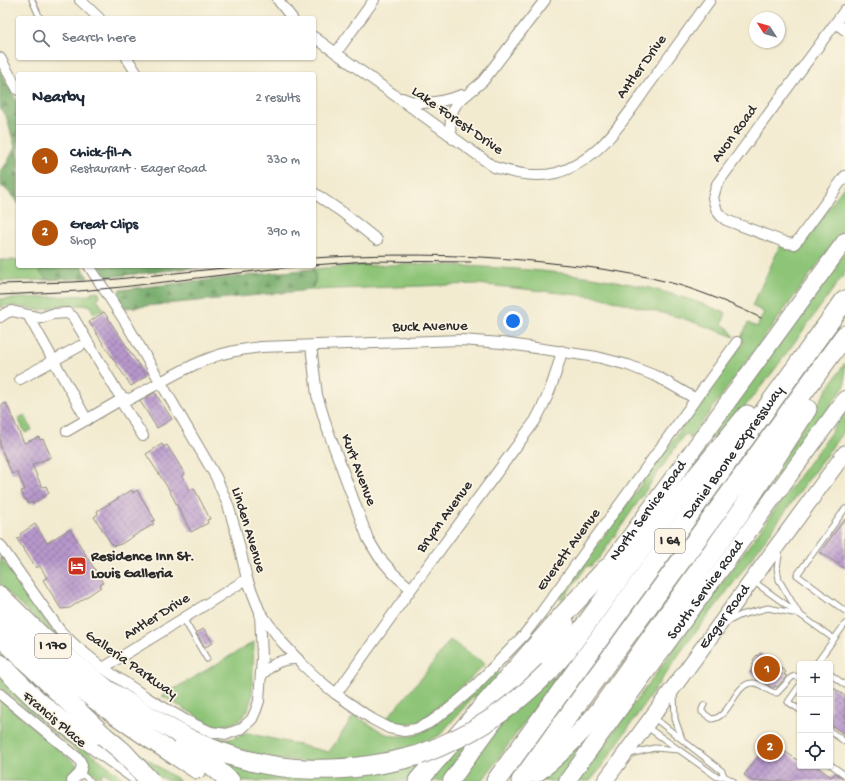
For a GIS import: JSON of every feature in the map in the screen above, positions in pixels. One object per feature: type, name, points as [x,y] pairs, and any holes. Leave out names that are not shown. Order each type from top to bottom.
[{"type":"highway","points":[[111,692],[164,725],[198,743],[226,754],[258,763],[296,769],[330,770],[381,765],[419,755],[451,742],[491,720],[514,703],[549,671],[570,645],[677,500],[746,417],[807,340],[845,296]]},
{"type":"highway","name":"Daniel Boone Expressway","points":[[496,781],[845,300]]},
{"type":"highway","name":"Daniel Boone Expressway","points":[[522,781],[845,335]]},
{"type":"highway","points":[[522,781],[546,765],[576,738],[599,711],[731,526],[845,350]]},
{"type":"highway","points":[[418,781],[563,615],[606,569]]},
{"type":"highway","name":"I 170","points":[[0,596],[59,651],[111,692]]},
{"type":"highway","points":[[0,616],[39,654],[85,692],[156,743],[217,781]]},
{"type":"highway","name":"I 170","points":[[0,636],[23,659]]},
{"type":"highway","points":[[23,659],[104,736],[122,751],[150,781]]},
{"type":"highway","points":[[23,659],[90,711],[191,781]]},
{"type":"highway","points":[[0,664],[38,701],[62,721],[139,776],[150,781]]},
{"type":"highway","points":[[111,692],[142,718],[208,762],[230,781]]},
{"type":"main road","name":"North Service Road","points":[[451,781],[845,240]]},
{"type":"main road","name":"South Service Road","points":[[567,781],[845,399]]},
{"type":"main road","name":"Eager Road","points":[[605,781],[845,453]]},
{"type":"street","points":[[80,0],[97,16]]},
{"type":"street","points":[[278,0],[290,16]]},
{"type":"street","points":[[336,53],[374,0]]},
{"type":"street","points":[[453,139],[450,129],[453,110],[457,103],[483,81],[545,0]]},
{"type":"street","name":"Antler Drive","points":[[596,150],[616,130],[710,0]]},
{"type":"street","name":"Avon Road","points":[[845,10],[717,184],[713,198],[716,211],[726,220],[787,243],[794,244],[845,176]]},
{"type":"street","points":[[836,23],[845,30]]},
{"type":"street","name":"Lake Forest Drive","points":[[316,38],[453,139],[494,167],[519,174],[540,175],[556,173],[579,164],[596,150]]},
{"type":"street","points":[[0,58],[16,86]]},
{"type":"street","points":[[128,60],[136,72]]},
{"type":"street","points":[[392,94],[408,101],[421,103],[448,100],[466,94]]},
{"type":"street","points":[[316,194],[342,212],[377,240]]},
{"type":"street","name":"Linden Avenue","points":[[90,268],[126,323],[216,477],[230,511],[247,579],[260,612],[282,642],[320,681],[372,719],[389,728]]},
{"type":"street","points":[[0,317],[12,311],[41,318],[63,313],[68,313],[73,317],[143,436]]},
{"type":"street","points":[[28,315],[87,420]]},
{"type":"street","name":"Buck Avenue","points":[[67,431],[122,399],[130,399],[191,366],[214,356],[261,347],[461,340],[502,343],[597,357],[628,365],[658,377],[696,399]]},
{"type":"street","name":"Everett Avenue","points":[[389,728],[404,731],[416,729],[429,723],[450,708],[472,689],[524,635],[737,342]]},
{"type":"street","points":[[20,379],[80,346]]},
{"type":"street","name":"Kurt Avenue","points":[[311,346],[317,395],[327,428],[368,539],[379,557],[394,574],[411,589]]},
{"type":"street","name":"Bryan Avenue","points":[[336,694],[411,589],[535,421],[547,401],[562,351]]},
{"type":"street","name":"Galleria Parkway","points":[[0,545],[61,632],[103,668],[187,721],[211,732],[227,734],[240,729],[252,719],[256,710],[259,701],[261,676]]},
{"type":"street","name":"Antler Drive","points":[[103,668],[247,579]]},
{"type":"street","points":[[260,612],[262,658],[261,676]]},
{"type":"street","points":[[261,676],[276,662],[285,659],[298,659]]},
{"type":"street","name":"Francis Place","points":[[0,694],[79,759],[82,765],[80,773]]},
{"type":"street","points":[[72,781],[80,773]]},
{"type":"lane","points":[[32,0],[39,16]]},
{"type":"lane","points":[[845,509],[797,575],[845,611]]},
{"type":"lane","points":[[783,538],[777,568],[779,580],[800,614]]},
{"type":"lane","points":[[752,580],[834,639]]},
{"type":"lane","points":[[717,627],[741,615],[768,608],[800,614]]},
{"type":"lane","points":[[183,618],[207,659]]},
{"type":"lane","points":[[817,661],[845,624]]},
{"type":"lane","points":[[833,676],[845,685]]},
{"type":"lane","points":[[704,705],[702,712],[712,719],[716,719],[722,716],[742,688],[751,682],[760,684],[775,694],[779,692],[792,677],[797,678]]},
{"type":"lane","points":[[675,684],[674,719],[683,740]]},
{"type":"lane","points":[[797,690],[788,702],[797,708]]},
{"type":"lane","points":[[648,721],[683,740],[722,771],[725,778]]},
{"type":"lane","points":[[648,721],[679,750],[717,777],[733,781]]},
{"type":"lane","points":[[833,733],[845,742]]},
{"type":"lane","points":[[623,756],[654,748],[679,750]]},
{"type":"lane","points":[[833,766],[845,775]]},
{"type":"lane","points":[[80,773],[91,781]]},
{"type":"green space","points":[[0,69],[16,100],[16,201],[8,191],[0,185],[0,172],[7,163],[15,147],[7,119],[0,108]]},
{"type":"green space","points":[[845,185],[845,227],[690,439],[688,434],[684,435],[600,557],[591,566],[587,566],[562,600],[559,598],[744,342],[740,340],[748,323],[757,327],[764,312],[752,306],[780,246],[798,253]]},
{"type":"green space","points":[[845,252],[845,273],[772,373],[716,442],[710,437]]},
{"type":"green space","points":[[0,260],[16,260],[16,268],[40,268],[41,274],[48,280],[0,281]]},
{"type":"green space","points":[[424,264],[501,268],[577,275],[652,289],[689,299],[726,313],[722,324],[728,328],[735,337],[682,318],[599,297],[477,284],[311,290],[315,280],[313,269],[348,266]]},
{"type":"green space","points":[[40,268],[83,268],[88,278],[48,280],[41,274]]},
{"type":"green space","points":[[100,268],[191,268],[107,277]]},
{"type":"green space","points":[[313,269],[315,280],[311,290],[125,308],[119,296],[119,290]]},
{"type":"green space","points":[[98,291],[100,296],[97,299],[104,310],[94,314],[90,305],[58,306],[41,310],[16,306],[4,306],[0,308],[0,299],[91,295],[91,292]]},
{"type":"green space","points":[[845,363],[845,386],[757,506],[755,505],[797,435]]},
{"type":"green space","points":[[845,413],[845,429],[735,581],[682,650],[600,769],[590,781],[578,781]]},
{"type":"green space","points":[[25,415],[32,430],[25,433],[18,418]]},
{"type":"green space","points":[[0,557],[60,641],[15,600],[0,584]]},
{"type":"green space","points":[[450,640],[485,664],[433,712],[419,721],[401,724],[387,718],[423,676]]},
{"type":"green space","points":[[254,642],[252,696],[248,710],[241,719],[231,724],[220,726],[211,724],[162,696]]},
{"type":"green space","points":[[497,671],[500,674],[482,696],[473,697],[440,735],[429,740],[416,749],[347,763],[280,760],[211,742],[213,738],[231,739],[248,733],[329,752],[354,715],[384,733],[394,736],[413,736],[434,725],[476,691]]},
{"type":"green space","points":[[0,675],[85,749],[128,781],[115,781],[104,772],[100,778],[90,770],[87,760],[82,755],[0,687]]},
{"type":"green space","points":[[551,676],[556,679],[482,781],[459,781],[507,716]]},
{"type":"green space","points":[[0,699],[77,765],[66,781],[0,781]]},
{"type":"green space","points":[[111,735],[180,781],[167,781],[148,770]]},
{"type":"green space","points":[[474,736],[441,781],[424,781],[454,747]]},
{"type":"green space","points":[[575,746],[580,752],[558,781],[535,781]]},
{"type":"green space","points":[[431,756],[409,781],[237,781],[214,757],[247,767]]},
{"type":"building","points":[[104,312],[146,376],[131,386],[89,322]]},
{"type":"building","points":[[155,393],[172,419],[157,428],[140,401]]},
{"type":"building","points":[[6,403],[24,443],[39,437],[40,440],[43,439],[51,457],[32,465],[42,487],[46,486],[49,493],[33,504],[32,502],[28,504],[26,499],[25,500],[21,491],[25,490],[17,472],[12,474],[0,446],[0,406]]},
{"type":"building","points":[[162,444],[164,447],[167,445],[185,474],[182,476],[190,490],[194,488],[210,519],[207,520],[208,523],[191,532],[168,488],[146,454]]},
{"type":"building","points":[[132,490],[133,493],[137,490],[155,520],[152,522],[154,524],[121,544],[113,546],[94,517],[98,514],[97,511]]},
{"type":"building","points":[[845,519],[845,569],[820,552]]},
{"type":"building","points":[[35,524],[47,543],[70,529],[103,583],[100,585],[101,587],[70,608],[61,609],[43,580],[47,578],[40,566],[36,568],[17,539],[21,537],[20,534]]},
{"type":"building","points":[[204,629],[213,643],[205,647],[196,633]]},
{"type":"building","points":[[760,653],[778,664],[777,665],[786,672],[784,675],[787,676],[777,687],[775,686],[772,688],[750,672],[754,665],[752,664],[754,662],[753,660]]},
{"type":"building","points":[[833,687],[845,696],[845,735],[833,726]]},
{"type":"building","points":[[770,741],[797,760],[797,769],[820,769],[831,777],[836,773],[845,781],[752,781],[744,775]]},
{"type":"tram line","points":[[316,258],[376,255],[468,256],[590,267],[679,285],[721,300],[761,318]]},
{"type":"tram line","points":[[316,265],[367,261],[471,262]]},
{"type":"tram line","points":[[0,284],[117,279],[224,268]]},
{"type":"tram line","points":[[0,295],[122,287],[281,268]]},
{"type":"place","name":"Residence Inn St. Louis Galleria","points":[[77,566]]},
{"type":"place","name":"Chick-fil-A","points":[[767,669]]},
{"type":"place","name":"Great Clips","points":[[770,747]]}]
